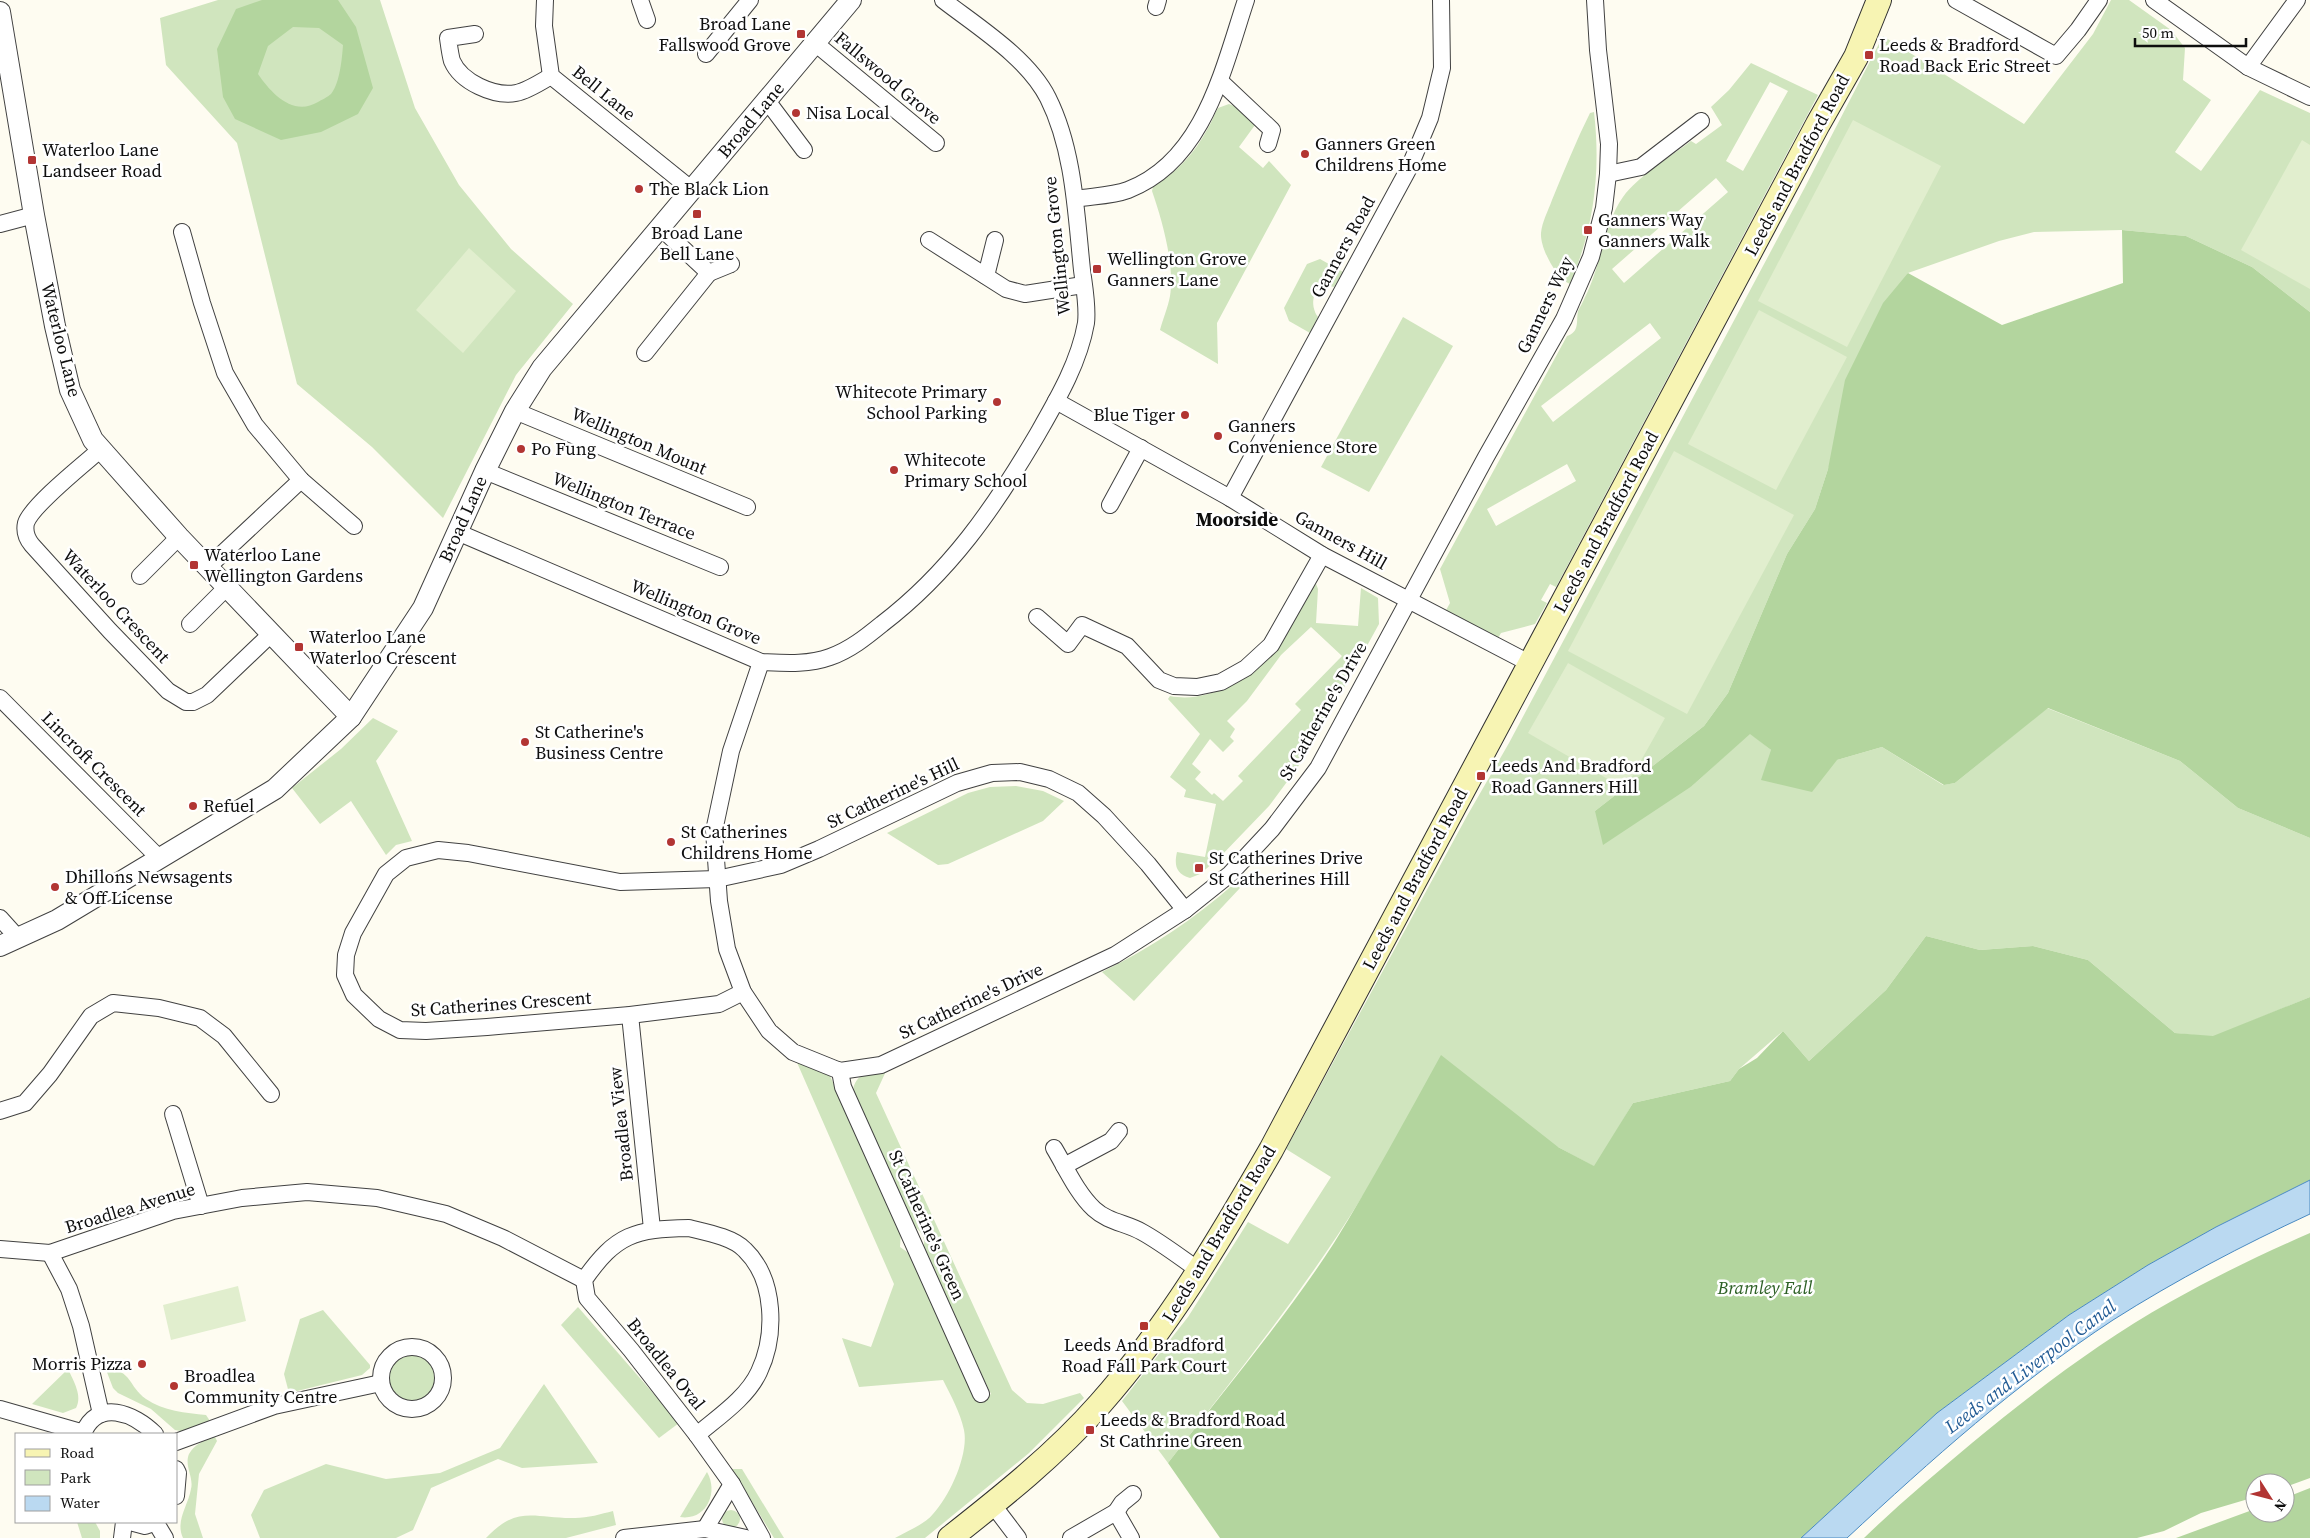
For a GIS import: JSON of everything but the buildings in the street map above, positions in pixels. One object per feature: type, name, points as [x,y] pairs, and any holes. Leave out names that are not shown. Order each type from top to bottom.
[{"type":"main road","name":"Leeds and Bradford Road","points":[[950,1538],[993,1505],[1098,1406],[1166,1322],[1200,1272],[1271,1150],[1813,133],[1856,57],[1879,0]]},
{"type":"street","name":"Bell Lane","points":[[544,0],[544,26],[551,76],[691,190]]},
{"type":"street","points":[[640,0],[647,20]]},
{"type":"street","points":[[706,54],[750,0]]},
{"type":"street","name":"Broad Lane","points":[[0,946],[57,920],[275,789],[351,717],[424,608],[484,471],[515,411],[542,368],[691,190],[768,102],[851,0]]},
{"type":"street","name":"Wellington Grove","points":[[457,532],[760,662],[798,664],[830,657],[858,643],[898,612],[962,548],[992,509],[1056,401],[1075,361],[1086,321],[1075,199],[1061,129],[1048,97],[1033,75],[1015,58],[943,0]]},
{"type":"street","points":[[1075,199],[1127,190],[1157,174],[1177,157],[1196,132],[1220,81],[1246,0]]},
{"type":"street","name":"Ganners Road","points":[[1230,498],[1413,160],[1430,118],[1442,68],[1441,0]]},
{"type":"street","name":"Ganners Way","points":[[1410,600],[1486,457],[1564,319],[1591,257],[1604,208],[1608,174],[1608,144],[1598,50],[1596,0]]},
{"type":"street","points":[[1956,0],[2056,56],[2078,30],[2099,0]]},
{"type":"street","points":[[2154,0],[2248,67],[2310,97]]},
{"type":"street","points":[[2248,67],[2297,0]]},
{"type":"street","name":"Waterloo Lane","points":[[0,12],[7,103],[34,215],[70,390],[93,440],[179,537],[351,717]]},
{"type":"street","points":[[475,34],[448,38],[452,62],[461,74],[476,84],[491,91],[515,93],[551,76]]},
{"type":"street","name":"Fallswood Grove","points":[[815,43],[936,143]]},
{"type":"street","points":[[1220,81],[1272,130],[1268,144]]},
{"type":"street","points":[[768,102],[804,150]]},
{"type":"street","points":[[1608,174],[1640,167],[1701,121]]},
{"type":"street","points":[[0,224],[34,215]]},
{"type":"street","points":[[660,227],[709,273]]},
{"type":"street","points":[[182,232],[202,303],[225,373],[255,425],[302,480],[354,526]]},
{"type":"street","points":[[929,240],[1006,289],[1025,294],[1083,285]]},
{"type":"street","points":[[986,276],[995,240]]},
{"type":"street","points":[[645,353],[709,273],[731,264]]},
{"type":"street","name":"Ganners Hill","points":[[1056,401],[1230,498],[1322,555],[1531,664]]},
{"type":"street","name":"Wellington Mount","points":[[515,411],[746,507]]},
{"type":"street","points":[[1110,505],[1141,448]]},
{"type":"street","name":"Waterloo Crescent","points":[[101,450],[38,507],[26,524],[25,531],[32,545],[110,631],[168,691],[186,702],[193,702],[207,695],[271,634]]},
{"type":"street","name":"Wellington Terrace","points":[[484,471],[720,567]]},
{"type":"street","points":[[208,567],[302,480]]},
{"type":"street","points":[[140,576],[179,537]]},
{"type":"street","points":[[1037,617],[1068,644],[1082,625],[1106,635],[1127,646],[1159,680],[1174,686],[1197,687],[1221,682],[1246,668],[1271,645],[1322,555]]},
{"type":"street","points":[[190,624],[227,587]]},
{"type":"street","name":"St Catherine's Drive","points":[[760,662],[731,751],[714,831],[717,879],[727,949],[743,992],[769,1031],[793,1052],[840,1070],[881,1065],[1006,1008],[1115,955],[1185,910],[1230,874],[1272,829],[1318,768],[1410,600]]},
{"type":"street","name":"Lincroft Crescent","points":[[0,698],[159,858]]},
{"type":"street","name":"St Catherine's Hill","points":[[717,879],[788,862],[820,850],[957,782],[992,773],[1020,772],[1049,779],[1078,793],[1104,816],[1148,864],[1185,910]]},
{"type":"street","name":"St Catherines Crescent","points":[[717,879],[669,882],[620,882],[468,853],[438,850],[406,858],[386,874],[353,933],[346,955],[345,975],[354,996],[379,1019],[400,1030],[426,1031],[630,1015],[719,1004],[743,992]]},
{"type":"street","points":[[0,918],[18,938]]},
{"type":"street","points":[[0,1111],[25,1103],[50,1074],[91,1016],[113,1003],[159,1008],[200,1018],[224,1036],[271,1094]]},
{"type":"street","name":"Broadlea View","points":[[630,1015],[652,1228]]},
{"type":"street","name":"St Catherine's Green","points":[[840,1070],[843,1087],[981,1394]]},
{"type":"street","points":[[173,1114],[201,1206]]},
{"type":"street","points":[[1064,1166],[1111,1141],[1119,1131]]},
{"type":"street","points":[[1054,1148],[1081,1193],[1093,1208],[1107,1219],[1124,1223],[1143,1232],[1200,1272]]},
{"type":"street","name":"Broadlea Avenue","points":[[0,1249],[50,1254],[173,1211],[242,1198],[307,1192],[376,1198],[454,1218],[503,1238],[584,1280]]},
{"type":"street","name":"Broadlea Oval","points":[[652,1228],[689,1228],[718,1235],[745,1248],[759,1268],[771,1316],[768,1346],[758,1373],[740,1397],[697,1435],[631,1350],[587,1298],[584,1280],[600,1257],[624,1238],[652,1228]]},
{"type":"street","points":[[50,1254],[68,1289],[81,1326],[101,1414]]},
{"type":"street","points":[[178,1441],[274,1406],[381,1383]]},
{"type":"street","points":[[0,1409],[81,1433]]},
{"type":"street","points":[[84,1433],[89,1422],[101,1414],[124,1414],[137,1419],[154,1433]]},
{"type":"street","points":[[697,1435],[732,1484],[762,1538]]},
{"type":"street","points":[[705,1529],[732,1484]]},
{"type":"street","points":[[1071,1538],[1116,1512],[1122,1503],[1133,1494]]},
{"type":"street","points":[[993,1505],[1018,1538]]},
{"type":"street","points":[[1116,1512],[1130,1538]]},
{"type":"street","points":[[122,1538],[124,1523]]},
{"type":"street","points":[[134,1523],[145,1526],[154,1523]]},
{"type":"street","points":[[158,1523],[165,1538]]},
{"type":"street","points":[[624,1538],[705,1529],[746,1538]]},
{"type":"green space","points":[[218,0],[380,0],[415,108],[459,185],[511,249],[573,304],[516,375],[443,518],[372,447],[297,384],[237,143],[166,65],[160,18]]},
{"type":"green space","points":[[262,0],[338,0],[356,27],[373,88],[358,114],[321,132],[281,140],[235,119],[223,97],[217,49],[236,9]],"holes":[[[293,27],[319,28],[343,45],[337,84],[331,94],[318,102],[309,106],[291,105],[269,89],[258,74],[268,46]]]},
{"type":"green space","points":[[2111,0],[2129,0],[2171,30],[2185,48],[2183,80],[2211,100],[2175,152],[2201,171],[2260,90],[2310,113],[2310,312],[2252,267],[2186,236],[2122,230],[2034,232],[1999,241],[1908,273],[1828,469],[1815,509],[1787,554],[1728,693],[1704,726],[1595,811],[1692,786],[1750,733],[1771,750],[1837,760],[1882,747],[1943,785],[1955,783],[2047,708],[2180,761],[2238,808],[2310,838],[2310,997],[2213,1037],[2175,1033],[2088,960],[2033,946],[1980,950],[1926,936],[1886,990],[1809,1061],[1783,1031],[1739,1069],[1730,1081],[1633,1103],[1595,1167],[1558,1147],[1362,1197],[1293,1300],[1168,1463],[1122,1401],[1188,1317],[1248,1222],[1288,1244],[1331,1177],[1286,1149],[1467,816],[1509,743],[1804,189],[1883,36],[2024,124],[2093,34]]},
{"type":"green space","points":[[1751,63],[1818,95],[1556,587],[1550,584],[1541,600],[1547,603],[1535,624],[1501,633],[1497,640],[1445,612],[1450,603],[1440,569],[1567,336],[1576,329],[1578,311],[1595,272],[1611,219],[1623,197],[1646,174],[1691,141],[1696,144],[1722,125],[1711,107],[1729,90]],"holes":[[[1770,82],[1788,91],[1743,171],[1726,161]],[[1716,178],[1728,192],[1624,283],[1612,269]],[[1650,323],[1661,338],[1553,422],[1541,406]],[[1567,464],[1576,481],[1496,526],[1487,509]]]},
{"type":"green space","points":[[1229,104],[1234,106],[1255,125],[1239,147],[1263,168],[1269,161],[1291,185],[1217,323],[1218,364],[1160,330],[1170,296],[1171,271],[1160,215],[1152,191],[1153,187],[1170,175],[1191,154],[1203,137],[1218,108]]},
{"type":"green space","points":[[1594,112],[1597,156],[1594,200],[1585,242],[1570,284],[1559,276],[1550,262],[1543,246],[1541,233],[1545,216],[1575,145],[1590,113]]},
{"type":"green space","points":[[1853,120],[1941,166],[1847,347],[1758,301]]},
{"type":"green space","points":[[2302,140],[2310,145],[2310,289],[2241,250]]},
{"type":"green space","points":[[2122,230],[2186,236],[2252,267],[2310,312],[2310,838],[2238,808],[2180,761],[2048,708],[1955,783],[1944,785],[1882,747],[1837,760],[1812,792],[1761,780],[1771,750],[1750,734],[1692,786],[1603,845],[1595,811],[1704,726],[1728,693],[1787,554],[1815,509],[1828,469],[1845,380],[1883,303],[1908,273],[2002,325],[2123,283]]},
{"type":"green space","points":[[469,248],[516,291],[463,353],[416,310]]},
{"type":"green space","points":[[1320,259],[1343,272],[1334,287],[1322,287],[1315,294],[1313,306],[1318,317],[1310,333],[1289,321],[1284,308],[1307,264]]},
{"type":"green space","points":[[1759,310],[1847,357],[1776,490],[1688,444]]},
{"type":"green space","points":[[1403,317],[1453,346],[1369,492],[1321,467]]},
{"type":"green space","points":[[1674,451],[1794,515],[1687,714],[1568,651]]},
{"type":"green space","points":[[1315,581],[1318,589],[1316,623],[1358,626],[1361,588],[1378,598],[1379,624],[1313,744],[1295,771],[1269,806],[1219,858],[1200,874],[1190,878],[1182,874],[1177,868],[1177,852],[1205,857],[1216,804],[1184,797],[1186,790],[1170,777],[1200,734],[1168,699],[1170,696],[1199,696],[1226,688]],"holes":[[[1311,627],[1342,656],[1295,704],[1301,710],[1238,776],[1243,781],[1223,801],[1214,793],[1212,795],[1195,779],[1201,772],[1192,764],[1210,739],[1223,752],[1234,741],[1230,737],[1235,729],[1227,721],[1247,701],[1281,655]]]},
{"type":"green space","points":[[1568,663],[1665,718],[1625,789],[1528,733]]},
{"type":"green space","points":[[373,718],[398,731],[376,761],[412,841],[396,845],[386,855],[351,801],[320,824],[292,788],[341,749]]},
{"type":"green space","points":[[1016,786],[1043,791],[1064,801],[1043,821],[948,864],[938,865],[887,833],[968,793],[990,787]]},
{"type":"green space","points":[[1235,883],[1240,888],[1134,1001],[1102,972],[1172,932]]},
{"type":"green space","name":"Bramley Fall","points":[[1926,936],[1980,950],[2033,946],[2088,960],[2175,1033],[2213,1036],[2310,997],[2310,1180],[2216,1227],[2148,1265],[2069,1315],[1937,1413],[1801,1538],[1220,1538],[1168,1463],[1274,1327],[1334,1243],[1389,1150],[1441,1055],[1558,1147],[1594,1166],[1633,1103],[1730,1081],[1739,1069],[1757,1058],[1783,1031],[1809,1061],[1886,990]]},
{"type":"green space","points":[[795,1058],[830,1076],[901,1231],[900,1247],[913,1256],[979,1401],[991,1394],[922,1250],[923,1237],[915,1227],[853,1091],[857,1080],[870,1072],[887,1069],[876,1093],[1012,1390],[1027,1403],[1043,1404],[1080,1393],[1084,1398],[1029,1453],[925,1538],[895,1538],[929,1518],[946,1497],[957,1474],[964,1451],[964,1430],[955,1404],[943,1380],[859,1387],[842,1338],[871,1347],[894,1284]]},
{"type":"green space","points":[[2310,1233],[2310,1478],[2295,1483],[2295,1473],[2245,1473],[2245,1500],[2201,1513],[2164,1531],[2137,1538],[1864,1538],[1972,1443],[2043,1386],[2093,1350],[2187,1292]]},
{"type":"green space","points":[[238,1286],[246,1321],[171,1340],[163,1305]]},
{"type":"green space","points":[[578,1307],[679,1423],[659,1438],[561,1325]]},
{"type":"green space","points":[[323,1310],[370,1365],[370,1368],[362,1375],[289,1393],[284,1374],[300,1319]]},
{"type":"green space","points":[[407,1351],[417,1351],[431,1358],[438,1372],[438,1382],[431,1396],[417,1403],[407,1403],[397,1399],[390,1392],[386,1382],[386,1372],[390,1362],[397,1355]]},
{"type":"green space","points":[[105,1367],[121,1372],[140,1394],[153,1403],[175,1411],[206,1415],[210,1421],[186,1432],[175,1430],[151,1409],[118,1393],[113,1388]]},
{"type":"green space","points":[[68,1369],[78,1393],[76,1408],[63,1413],[32,1404]]},
{"type":"green space","points":[[544,1384],[598,1463],[522,1468],[498,1459],[431,1488],[413,1530],[396,1538],[260,1538],[251,1515],[264,1490],[326,1464],[386,1479],[440,1473],[500,1448]]},
{"type":"green space","points":[[215,1437],[217,1441],[199,1474],[195,1514],[203,1538],[183,1538],[180,1526],[181,1520],[192,1485],[188,1463],[189,1454],[200,1443]]},
{"type":"green space","points":[[732,1469],[742,1469],[784,1538],[774,1538]]},
{"type":"green space","points":[[707,1472],[712,1488],[708,1504],[697,1515],[680,1517]]},
{"type":"green space","points":[[2310,1488],[2310,1538],[2176,1538],[2245,1513],[2245,1523],[2295,1523],[2295,1494]]},
{"type":"green space","points":[[731,1510],[737,1513],[740,1519],[737,1525],[731,1528],[725,1525],[722,1519],[725,1513]]},
{"type":"green space","points":[[613,1511],[616,1525],[566,1538],[486,1538],[497,1527],[518,1517],[580,1518]]},
{"type":"green space","points":[[77,1523],[96,1523],[100,1531],[100,1538],[82,1538]]},
{"type":"water","name":"Leeds and Liverpool Canal","points":[[2310,1180],[2310,1214],[2185,1277],[2137,1305],[2077,1344],[1975,1423],[1847,1538],[1801,1538],[1937,1413],[2069,1315],[2148,1265],[2216,1227]]},
{"type":"place","name":"Broad Lane Fallswood Grove","points":[[801,34]]},
{"type":"place","name":"Leeds & Bradford Road Back Eric Street","points":[[1869,55]]},
{"type":"place","name":"Nisa Local","points":[[796,113]]},
{"type":"place","name":"Ganners Green Childrens Home","points":[[1305,154]]},
{"type":"place","name":"Waterloo Lane Landseer Road","points":[[32,160]]},
{"type":"place","name":"The Black Lion","points":[[639,189]]},
{"type":"place","name":"Broad Lane Bell Lane","points":[[697,214]]},
{"type":"place","name":"Ganners Way Ganners Walk","points":[[1588,230]]},
{"type":"place","name":"Wellington Grove Ganners Lane","points":[[1097,269]]},
{"type":"place","name":"Whitecote Primary School Parking","points":[[997,402]]},
{"type":"place","name":"Blue Tiger","points":[[1185,415]]},
{"type":"place","name":"Ganners Convenience Store","points":[[1218,436]]},
{"type":"place","name":"Po Fung","points":[[521,449]]},
{"type":"place","name":"Whitecote Primary School","points":[[894,470]]},
{"type":"place","name":"Waterloo Lane Wellington Gardens","points":[[194,565]]},
{"type":"place","name":"Waterloo Lane Waterloo Crescent","points":[[299,647]]},
{"type":"place","name":"St Catherine's Business Centre","points":[[525,742]]},
{"type":"place","name":"Leeds And Bradford Road Ganners Hill","points":[[1481,776]]},
{"type":"place","name":"Refuel","points":[[193,806]]},
{"type":"place","name":"St Catherines Childrens Home","points":[[671,842]]},
{"type":"place","name":"St Catherines Drive St Catherines Hill","points":[[1199,868]]},
{"type":"place","name":"Dhillons Newsagents & Off License","points":[[55,887]]},
{"type":"place","name":"Leeds And Bradford Road Fall Park Court","points":[[1144,1326]]},
{"type":"place","name":"Morris Pizza","points":[[142,1364]]},
{"type":"place","name":"Broadlea Community Centre","points":[[174,1386]]},
{"type":"place","name":"Leeds & Bradford Road St Cathrine Green","points":[[1090,1430]]},
{"type":"district","name":"Moorside","points":[[1237,519]]}]
